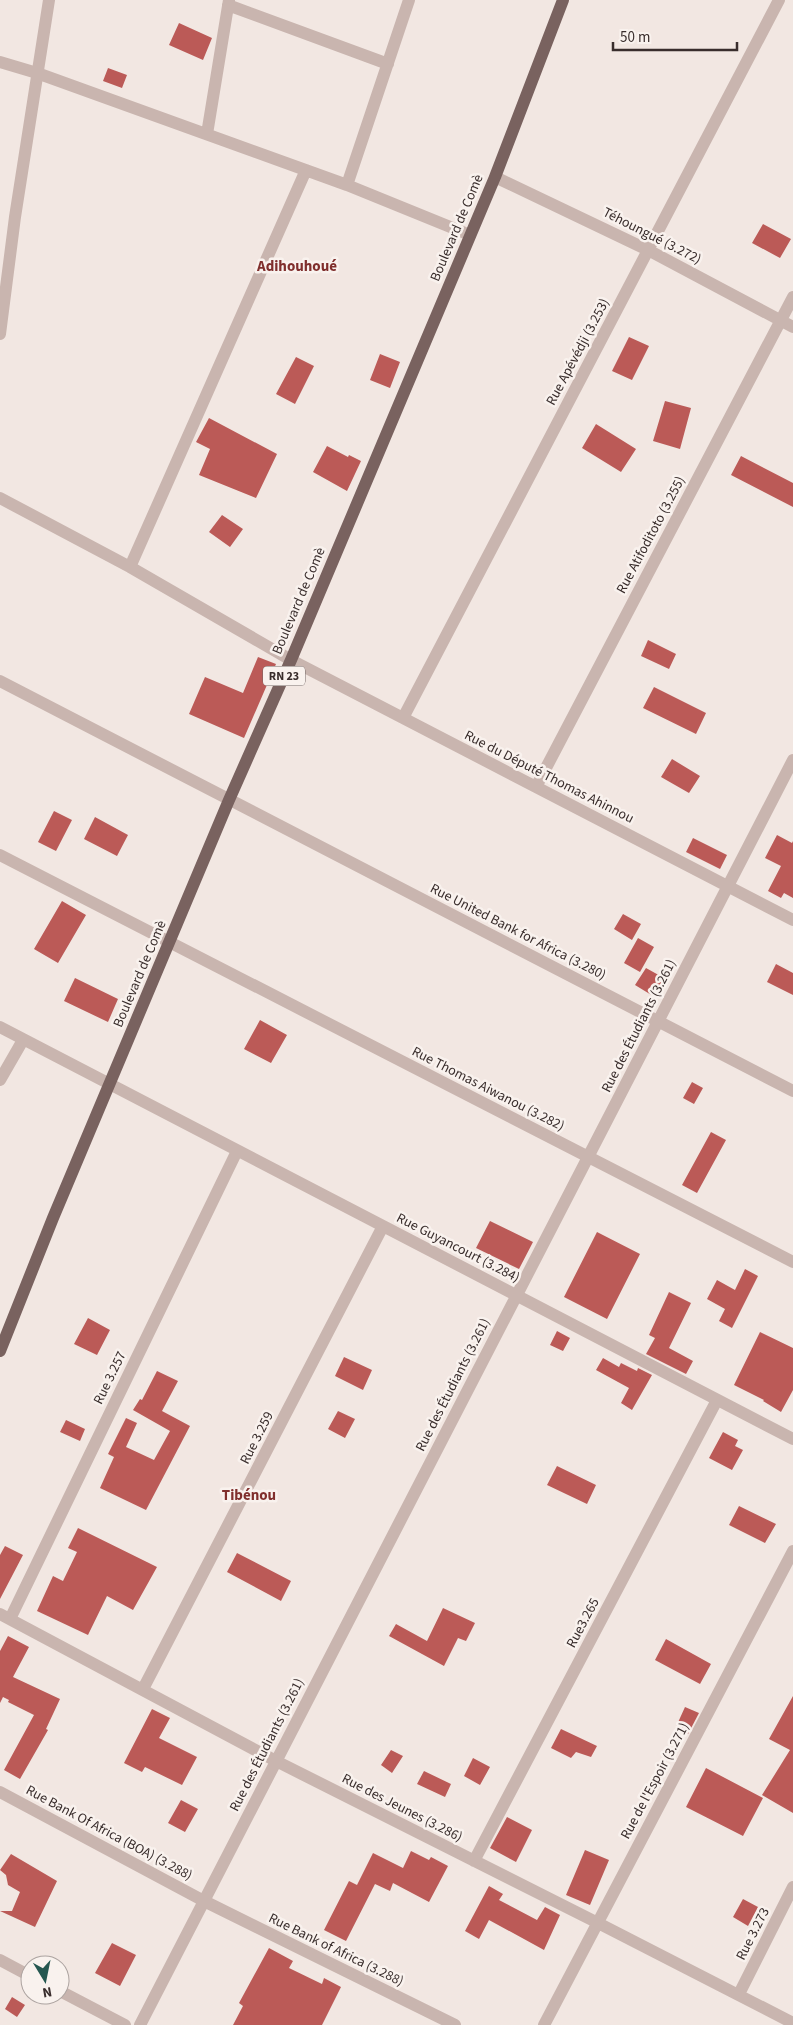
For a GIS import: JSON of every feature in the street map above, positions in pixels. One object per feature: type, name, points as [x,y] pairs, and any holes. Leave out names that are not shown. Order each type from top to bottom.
[{"type":"main road","name":"Boulevard de Comè","points":[[0,1351],[229,800],[291,660],[495,177],[563,0]]},
{"type":"street","points":[[347,185],[409,0]]},
{"type":"street","name":"Rue Apévédji (3.253)","points":[[403,718],[779,0]]},
{"type":"street","points":[[0,334],[46,3]]},
{"type":"street","points":[[207,134],[228,3],[388,64]]},
{"type":"street","points":[[0,62],[37,73],[347,185],[470,235]]},
{"type":"street","points":[[130,567],[306,170]]},
{"type":"street","name":"Téhoungué (3.272)","points":[[495,177],[648,250],[793,327]]},
{"type":"street","name":"Rue Atifoditoto (3.255)","points":[[536,787],[793,297]]},
{"type":"street","name":"Rue du Député Thomas Ahinnou","points":[[0,498],[130,567],[291,660],[793,920]]},
{"type":"street","name":"Rue United Bank for Africa (3.280)","points":[[0,681],[793,1091]]},
{"type":"street","name":"Rue des Étudiants (3.261)","points":[[140,2025],[793,760]]},
{"type":"street","name":"Rue Thomas Aiwanou (3.282)","points":[[0,854],[793,1262]]},
{"type":"street","name":"Rue Guyancourt (3.284)","points":[[0,1027],[793,1439]]},
{"type":"street","points":[[0,1080],[23,1040]]},
{"type":"street","name":"Rue 3.257","points":[[5,1617],[237,1151]]},
{"type":"street","name":"Rue 3.259","points":[[143,1689],[383,1226]]},
{"type":"street","name":"Rue3.265","points":[[474,1861],[717,1400]]},
{"type":"street","name":"Rue de l'Espoir (3.271)","points":[[544,2025],[793,1551]]},
{"type":"street","name":"Rue des Jeunes (3.286)","points":[[5,1617],[276,1761],[793,2023]]},
{"type":"street","name":"Rue Bank Of Africa (BOA) (3.288)","points":[[0,1792],[204,1901]]},
{"type":"street","name":"Rue 3.273","points":[[739,1994],[793,1887]]},
{"type":"street","name":"Rue Bank of Africa (3.288)","points":[[204,1901],[455,2025]]},
{"type":"street","points":[[0,1960],[20,1971]]},
{"type":"street","points":[[70,1996],[125,2025]]},
{"type":"building","points":[[179,23],[212,38],[203,60],[169,45]]},
{"type":"building","points":[[108,68],[127,75],[122,88],[103,81]]},
{"type":"building","points":[[763,224],[791,239],[780,258],[752,243]]},
{"type":"building","points":[[629,337],[649,346],[632,380],[612,371]]},
{"type":"building","points":[[380,354],[400,362],[390,388],[370,380]]},
{"type":"building","points":[[296,357],[314,366],[295,404],[276,394]]},
{"type":"building","points":[[665,401],[691,408],[680,449],[653,441]]},
{"type":"building","points":[[209,418],[277,454],[256,498],[199,475],[210,449],[196,442]]},
{"type":"building","points":[[596,424],[636,449],[621,472],[582,448]]},
{"type":"building","points":[[327,446],[348,457],[349,455],[361,461],[347,491],[313,472]]},
{"type":"building","points":[[741,456],[793,483],[793,507],[731,475]]},
{"type":"building","points":[[222,515],[243,529],[230,547],[209,532]]},
{"type":"building","points":[[648,640],[676,654],[669,669],[641,656]]},
{"type":"building","points":[[258,657],[276,664],[244,738],[189,714],[205,677],[243,693]]},
{"type":"building","points":[[654,687],[706,713],[696,734],[643,708]]},
{"type":"building","points":[[672,759],[700,776],[689,793],[661,777]]},
{"type":"building","points":[[54,811],[72,820],[56,851],[38,842]]},
{"type":"building","points":[[95,817],[128,835],[117,856],[84,839]]},
{"type":"building","points":[[777,835],[792,843],[793,841],[793,898],[784,893],[781,898],[768,891],[781,866],[765,858]]},
{"type":"building","points":[[693,838],[727,855],[720,869],[686,852]]},
{"type":"building","points":[[62,901],[86,915],[58,963],[34,949]]},
{"type":"building","points":[[623,914],[641,924],[632,940],[614,929]]},
{"type":"building","points":[[638,938],[654,947],[640,972],[624,963]]},
{"type":"building","points":[[776,964],[793,973],[793,995],[767,982]]},
{"type":"building","points":[[646,968],[664,978],[653,996],[635,985]]},
{"type":"building","points":[[75,978],[118,999],[108,1022],[64,1001]]},
{"type":"building","points":[[260,1020],[287,1035],[271,1063],[244,1049]]},
{"type":"building","points":[[692,1082],[703,1088],[694,1104],[683,1098]]},
{"type":"building","points":[[711,1132],[726,1140],[697,1193],[682,1185]]},
{"type":"building","points":[[490,1221],[533,1242],[519,1269],[476,1248]]},
{"type":"building","points":[[597,1232],[640,1254],[607,1319],[564,1297]]},
{"type":"building","points":[[745,1269],[758,1276],[732,1328],[719,1321],[725,1309],[707,1299],[717,1280],[735,1290]]},
{"type":"building","points":[[669,1292],[691,1303],[669,1348],[693,1361],[686,1374],[646,1354],[655,1338],[649,1335]]},
{"type":"building","points":[[88,1318],[110,1330],[97,1355],[74,1344]]},
{"type":"building","points":[[557,1331],[570,1338],[563,1351],[550,1345]]},
{"type":"building","points":[[760,1332],[793,1348],[793,1390],[781,1412],[764,1400],[734,1385]]},
{"type":"building","points":[[344,1357],[372,1370],[363,1390],[335,1376]]},
{"type":"building","points":[[603,1358],[619,1367],[621,1363],[637,1371],[638,1368],[652,1375],[632,1410],[621,1403],[629,1388],[596,1370]]},
{"type":"building","points":[[157,1371],[178,1381],[162,1411],[190,1426],[146,1510],[100,1488],[114,1457],[108,1454],[126,1418],[137,1423],[126,1447],[154,1460],[170,1431],[133,1410],[140,1399],[142,1400]]},
{"type":"building","points":[[338,1411],[355,1419],[345,1438],[328,1429]]},
{"type":"building","points":[[66,1420],[85,1429],[80,1441],[60,1432]]},
{"type":"building","points":[[723,1432],[738,1440],[735,1446],[743,1450],[732,1470],[709,1458]]},
{"type":"building","points":[[557,1466],[596,1485],[587,1504],[547,1485]]},
{"type":"building","points":[[739,1506],[776,1524],[765,1543],[729,1525]]},
{"type":"building","points":[[78,1528],[157,1567],[133,1610],[107,1596],[88,1635],[37,1611],[53,1576],[63,1581],[77,1552],[68,1548]]},
{"type":"building","points":[[5,1546],[23,1555],[0,1599],[0,1555]]},
{"type":"building","points":[[237,1553],[291,1581],[281,1601],[227,1572]]},
{"type":"building","points":[[443,1608],[475,1623],[466,1641],[458,1638],[444,1666],[389,1636],[396,1624],[427,1641]]},
{"type":"building","points":[[8,1636],[29,1647],[13,1677],[60,1699],[46,1729],[48,1730],[20,1779],[4,1770],[34,1715],[8,1702],[9,1700],[3,1697],[0,1703],[0,1651]]},
{"type":"building","points":[[666,1639],[711,1664],[700,1684],[655,1660]]},
{"type":"building","points":[[793,1696],[793,1813],[762,1795],[790,1750],[769,1739]]},
{"type":"building","points":[[685,1707],[699,1713],[688,1734],[675,1729]]},
{"type":"building","points":[[152,1709],[170,1718],[159,1738],[197,1757],[182,1785],[145,1767],[142,1772],[124,1763]]},
{"type":"building","points":[[561,1729],[597,1746],[591,1757],[576,1752],[571,1758],[551,1748]]},
{"type":"building","points":[[391,1750],[403,1756],[392,1773],[381,1765]]},
{"type":"building","points":[[473,1758],[490,1767],[480,1785],[464,1776]]},
{"type":"building","points":[[706,1768],[763,1798],[743,1836],[686,1807]]},
{"type":"building","points":[[424,1771],[451,1784],[445,1797],[417,1784]]},
{"type":"building","points":[[181,1800],[198,1809],[185,1832],[168,1823]]},
{"type":"building","points":[[507,1817],[532,1830],[516,1862],[490,1848]]},
{"type":"building","points":[[585,1850],[609,1860],[590,1905],[566,1895]]},
{"type":"building","points":[[411,1851],[429,1860],[431,1857],[448,1866],[429,1902],[393,1883],[390,1891],[375,1884],[346,1941],[324,1930],[349,1881],[357,1885],[373,1853],[403,1868]]},
{"type":"building","points":[[11,1854],[57,1881],[35,1927],[0,1911],[12,1911],[20,1892],[8,1885],[6,1875],[0,1870]]},
{"type":"building","points":[[489,1886],[503,1894],[499,1900],[537,1920],[545,1907],[560,1915],[544,1950],[489,1920],[479,1939],[465,1931]]},
{"type":"building","points":[[743,1899],[758,1907],[748,1926],[733,1917]]},
{"type":"building","points":[[112,1943],[136,1955],[120,1986],[95,1973]]},
{"type":"building","points":[[269,1948],[293,1961],[289,1968],[322,1984],[324,1978],[341,1987],[322,2025],[233,2025],[243,2006],[239,2003]]},
{"type":"building","points":[[12,1997],[20,2002],[20,2005],[25,2005],[17,2017],[5,2009]]},
{"type":"district","name":"Adihouhoué","points":[[297,266]]},
{"type":"district","name":"Tibénou","points":[[249,1495]]}]
